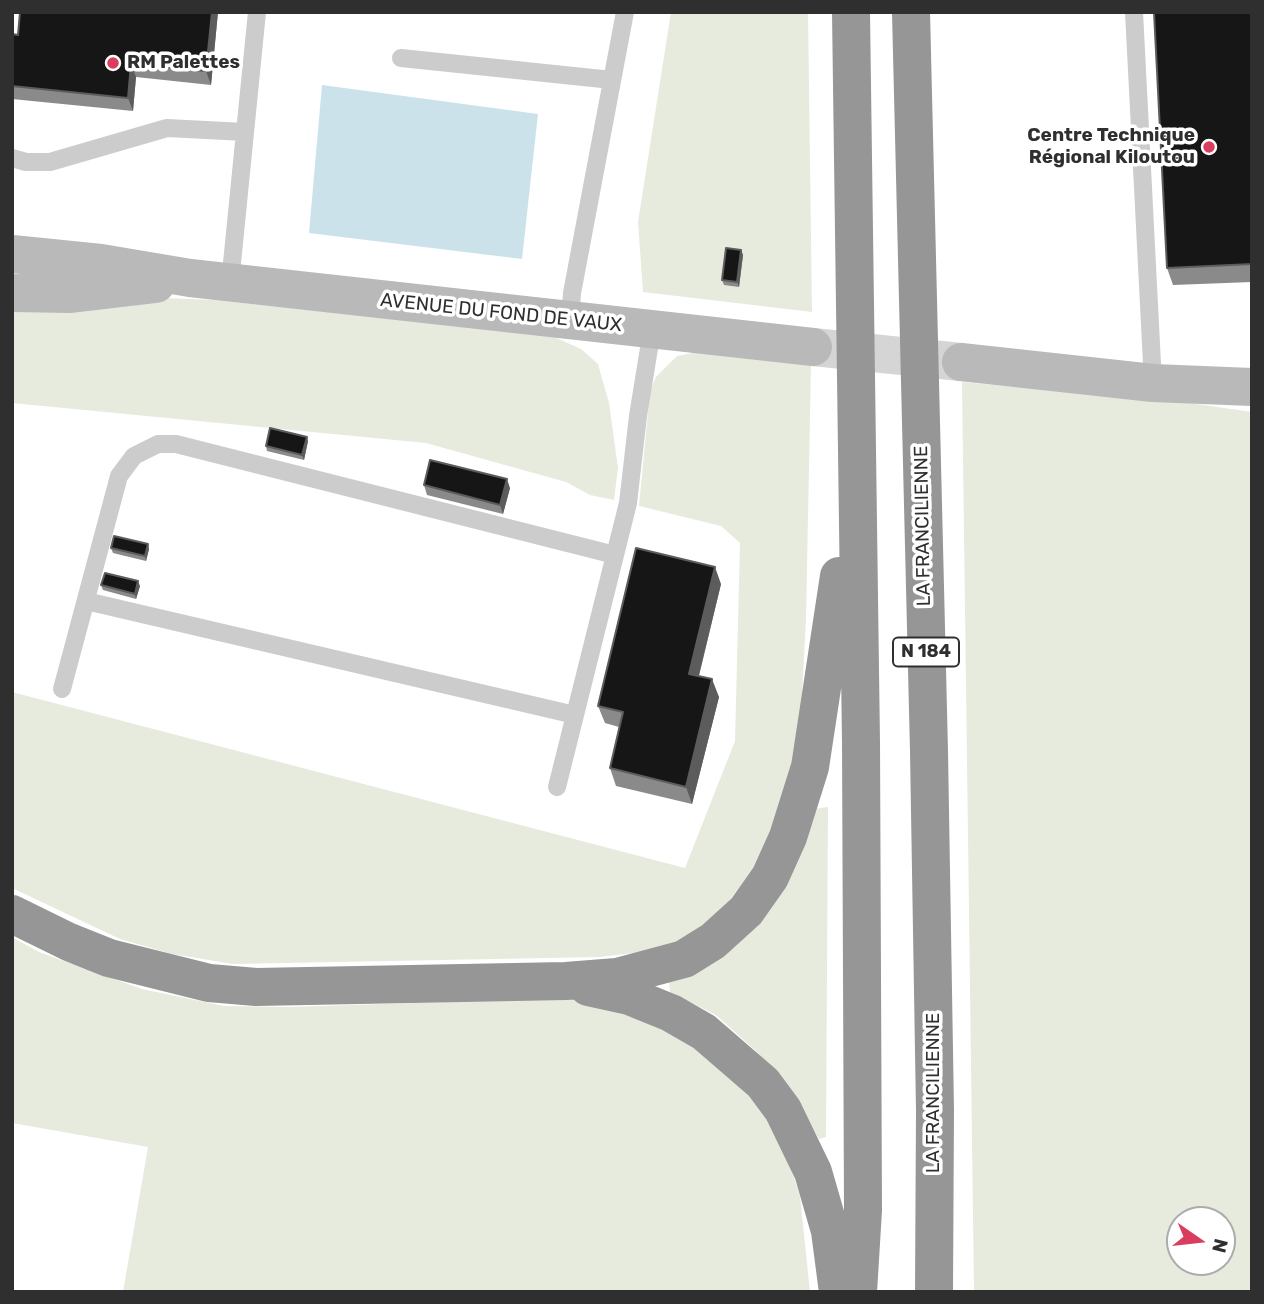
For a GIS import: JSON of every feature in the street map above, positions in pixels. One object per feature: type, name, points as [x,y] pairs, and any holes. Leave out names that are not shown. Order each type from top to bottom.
[{"type":"highway","points":[[851,12],[863,1182],[858,1292]]},
{"type":"highway","name":"LA FRANCILIENNE","points":[[911,12],[935,1110],[934,1292]]},
{"type":"highway","points":[[12,914],[69,943],[109,958],[209,983],[256,987],[566,981],[617,977],[684,959],[713,941],[746,911],[769,877],[788,837],[810,766],[856,457]]},
{"type":"highway","points":[[566,981],[629,996],[671,1013],[704,1032],[763,1083],[783,1110],[813,1172],[830,1231],[838,1292]]},
{"type":"highway","points":[[935,1110],[947,1292]]},
{"type":"street","name":"AVENUE DU FOND DE VAUX","points":[[12,254],[102,263],[230,283],[813,347]]},
{"type":"street","name":"AVENUE DU FOND DE VAUX","points":[[12,293],[71,295],[190,278]]},
{"type":"street","points":[[961,362],[1153,383],[1252,387]]},
{"type":"street","points":[[1153,383],[1252,401]]},
{"type":"lane","points":[[230,283],[257,12]]},
{"type":"lane","points":[[570,320],[572,293],[625,12]]},
{"type":"lane","points":[[1134,12],[1153,383]]},
{"type":"lane","points":[[401,58],[612,80]]},
{"type":"lane","points":[[12,158],[26,162],[50,162],[166,128],[245,132]]},
{"type":"lane","points":[[557,787],[628,503],[652,330]]},
{"type":"lane","points":[[62,689],[119,476],[134,456],[158,444],[176,444],[615,555]]},
{"type":"lane","points":[[86,601],[575,715]]},
{"type":"shaded area","points":[[671,12],[808,12],[812,312],[643,292],[638,222]]},
{"type":"shaded area","points":[[164,298],[214,300],[552,336],[581,349],[598,364],[609,403],[618,468],[614,500],[590,495],[566,482],[426,443],[12,403],[12,302]]},
{"type":"shaded area","points":[[698,352],[811,365],[806,620],[800,731],[793,779],[763,855],[729,901],[698,930],[674,943],[643,952],[599,957],[233,964],[172,954],[120,939],[12,888],[12,692],[685,868],[735,741],[740,543],[721,526],[639,506],[650,391],[656,377],[677,356]]},
{"type":"shaded area","points":[[962,382],[1183,402],[1252,412],[1252,1292],[974,1292]]},
{"type":"shaded area","points":[[828,807],[826,1137],[819,1139],[788,1088],[755,1050],[716,1015],[670,992],[669,983],[814,809]]},
{"type":"shaded area","points":[[12,937],[39,952],[142,989],[224,1006],[288,1007],[578,998],[634,1012],[708,1056],[748,1094],[780,1135],[800,1196],[810,1292],[123,1292],[148,1147],[12,1123]]},
{"type":"water","points":[[322,85],[538,114],[522,259],[309,233]]},
{"type":"building","name":"RM Palettes","points":[[20,12],[212,12],[206,71],[131,64],[128,98],[12,86],[12,34],[18,35]]},
{"type":"building","name":"Centre Technique Régional Kiloutou","points":[[1154,12],[1252,12],[1252,264],[1167,268]]},
{"type":"building","points":[[726,248],[741,250],[737,282],[722,280]]},
{"type":"building","points":[[270,428],[307,437],[302,455],[266,446]]},
{"type":"building","points":[[430,460],[507,479],[500,505],[424,485]]},
{"type":"building","points":[[114,536],[148,544],[145,556],[111,548]]},
{"type":"building","points":[[636,548],[715,567],[689,674],[712,679],[686,787],[610,768],[623,712],[598,706]]},
{"type":"building","points":[[105,573],[138,581],[135,594],[101,585]]},
{"type":"tunnel","points":[[813,347],[961,362]]},
{"type":"place","name":"RM Palettes","points":[[113,63]]},
{"type":"place","name":"Centre Technique Régional Kiloutou","points":[[1209,147]]}]
